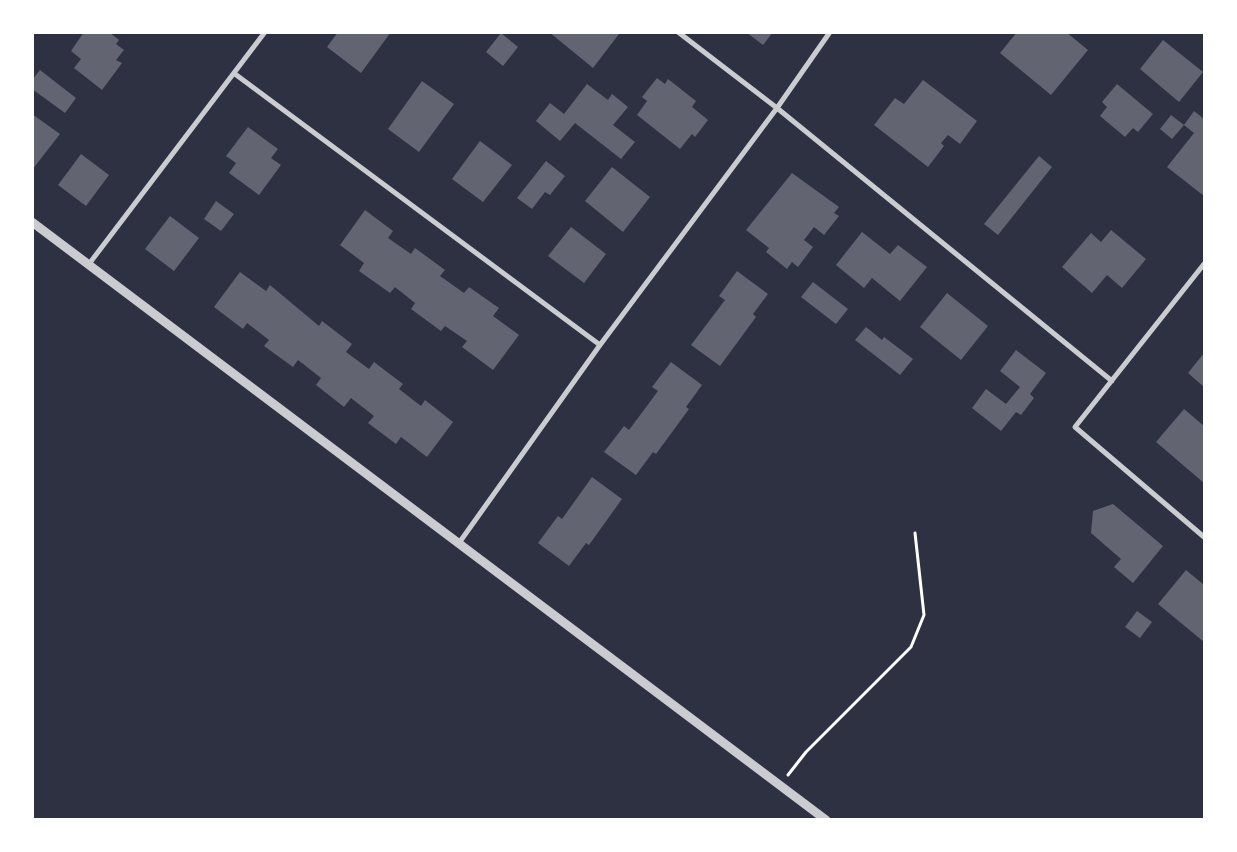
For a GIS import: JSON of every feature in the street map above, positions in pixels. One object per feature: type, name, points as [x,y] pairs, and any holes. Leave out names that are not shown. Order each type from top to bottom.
[{"type":"street","points":[[89,264],[266,32]]},
{"type":"street","points":[[678,32],[777,108],[1112,381]]},
{"type":"street","points":[[459,542],[600,345],[777,108],[830,32]]},
{"type":"street","points":[[235,74],[600,345]]},
{"type":"street","points":[[32,222],[826,820]]},
{"type":"street","points":[[1204,264],[1075,427],[1204,537]]},
{"type":"street","points":[[1199,271],[1204,275]]},
{"type":"path","points":[[780,785],[806,752],[911,646],[924,615],[915,533]]},
{"type":"building","points":[[84,32],[109,32],[119,40],[116,44],[124,50],[116,60],[122,63],[102,90],[74,68],[81,59],[71,51]]},
{"type":"building","points":[[338,32],[391,32],[361,73],[327,47]]},
{"type":"building","points":[[549,32],[618,32],[619,34],[593,68]]},
{"type":"building","points":[[746,32],[773,32],[763,45]]},
{"type":"building","points":[[1017,32],[1066,32],[1088,50],[1051,95],[1000,53]]},
{"type":"building","points":[[501,33],[518,47],[503,66],[486,52]]},
{"type":"building","points":[[1163,40],[1203,72],[1179,102],[1140,69]]},
{"type":"building","points":[[40,70],[76,98],[65,113],[32,89],[32,80]]},
{"type":"building","points":[[657,78],[665,84],[668,79],[696,101],[692,107],[708,120],[695,137],[692,134],[680,149],[637,115],[647,101],[642,97]]},
{"type":"building","points":[[923,80],[977,121],[960,144],[948,135],[941,143],[944,146],[928,167],[874,125],[895,98],[904,104]]},
{"type":"building","points":[[422,81],[454,104],[419,152],[388,129]]},
{"type":"building","points":[[587,84],[608,100],[612,94],[628,107],[613,125],[635,142],[621,159],[575,123],[560,141],[536,121],[550,103],[564,114]]},
{"type":"building","points":[[1117,84],[1153,114],[1138,132],[1133,128],[1125,137],[1100,116],[1107,107],[1102,102]]},
{"type":"building","points":[[1194,111],[1204,119],[1204,196],[1167,167],[1194,133],[1184,125]]},
{"type":"building","points":[[32,114],[60,134],[32,170]]},
{"type":"building","points":[[1171,115],[1184,125],[1172,139],[1160,129]]},
{"type":"building","points":[[248,127],[278,149],[271,158],[281,165],[259,195],[229,173],[236,163],[226,156]]},
{"type":"building","points":[[480,141],[512,165],[483,202],[452,179]]},
{"type":"building","points":[[81,154],[109,175],[86,206],[58,185]]},
{"type":"building","points":[[1039,156],[1052,167],[998,235],[984,224]]},
{"type":"building","points":[[546,161],[565,176],[550,195],[545,192],[532,209],[517,198]]},
{"type":"building","points":[[612,167],[650,197],[623,232],[585,201]]},
{"type":"building","points":[[792,173],[839,207],[834,213],[839,216],[824,235],[814,227],[804,240],[813,247],[798,267],[792,262],[787,269],[766,252],[769,248],[746,230]]},
{"type":"building","points":[[216,201],[234,214],[221,231],[204,219]]},
{"type":"building","points":[[365,210],[393,231],[388,238],[411,254],[415,248],[445,270],[440,276],[464,293],[469,287],[499,308],[493,316],[519,335],[493,370],[462,347],[467,341],[445,326],[441,331],[411,309],[415,303],[395,287],[390,293],[359,271],[364,263],[340,245]]},
{"type":"building","points":[[170,216],[199,238],[174,271],[145,249]]},
{"type":"building","points":[[571,227],[606,254],[584,283],[548,256]]},
{"type":"building","points":[[1111,230],[1146,259],[1122,288],[1107,275],[1092,293],[1062,267],[1091,233],[1101,242]]},
{"type":"building","points":[[862,232],[890,254],[898,245],[927,267],[900,301],[872,278],[864,288],[836,265]]},
{"type":"building","points":[[737,271],[768,294],[753,314],[756,317],[720,366],[691,345],[725,300],[719,296]]},
{"type":"building","points":[[240,272],[266,291],[270,285],[319,326],[322,321],[352,344],[346,352],[369,369],[374,362],[403,384],[399,389],[421,406],[425,400],[453,422],[427,457],[401,437],[396,444],[368,423],[374,416],[351,398],[344,407],[316,385],[321,378],[298,360],[293,367],[264,346],[269,340],[247,323],[243,329],[214,307]]},
{"type":"building","points":[[813,282],[848,309],[836,324],[801,297]]},
{"type":"building","points":[[947,293],[988,326],[961,360],[920,327]]},
{"type":"building","points":[[866,327],[882,340],[884,337],[913,359],[900,375],[855,340]]},
{"type":"building","points":[[1016,350],[1046,373],[1030,394],[1034,398],[1021,415],[1016,412],[1001,431],[972,408],[986,389],[1006,404],[1020,387],[1000,371]]},
{"type":"building","points":[[1204,353],[1204,387],[1188,373]]},
{"type":"building","points":[[671,362],[702,385],[686,407],[689,409],[656,454],[653,452],[636,475],[604,452],[624,426],[629,430],[658,391],[652,387]]},
{"type":"building","points":[[1184,409],[1204,426],[1204,483],[1156,442]]},
{"type":"building","points":[[592,477],[622,499],[589,545],[586,543],[569,566],[538,543],[558,516],[562,519]]},
{"type":"building","points":[[1113,504],[1163,546],[1133,583],[1114,567],[1121,559],[1091,533],[1093,511]]},
{"type":"building","points":[[1186,570],[1204,585],[1204,642],[1158,604]]},
{"type":"building","points":[[1137,611],[1152,622],[1140,638],[1125,627]]}]
